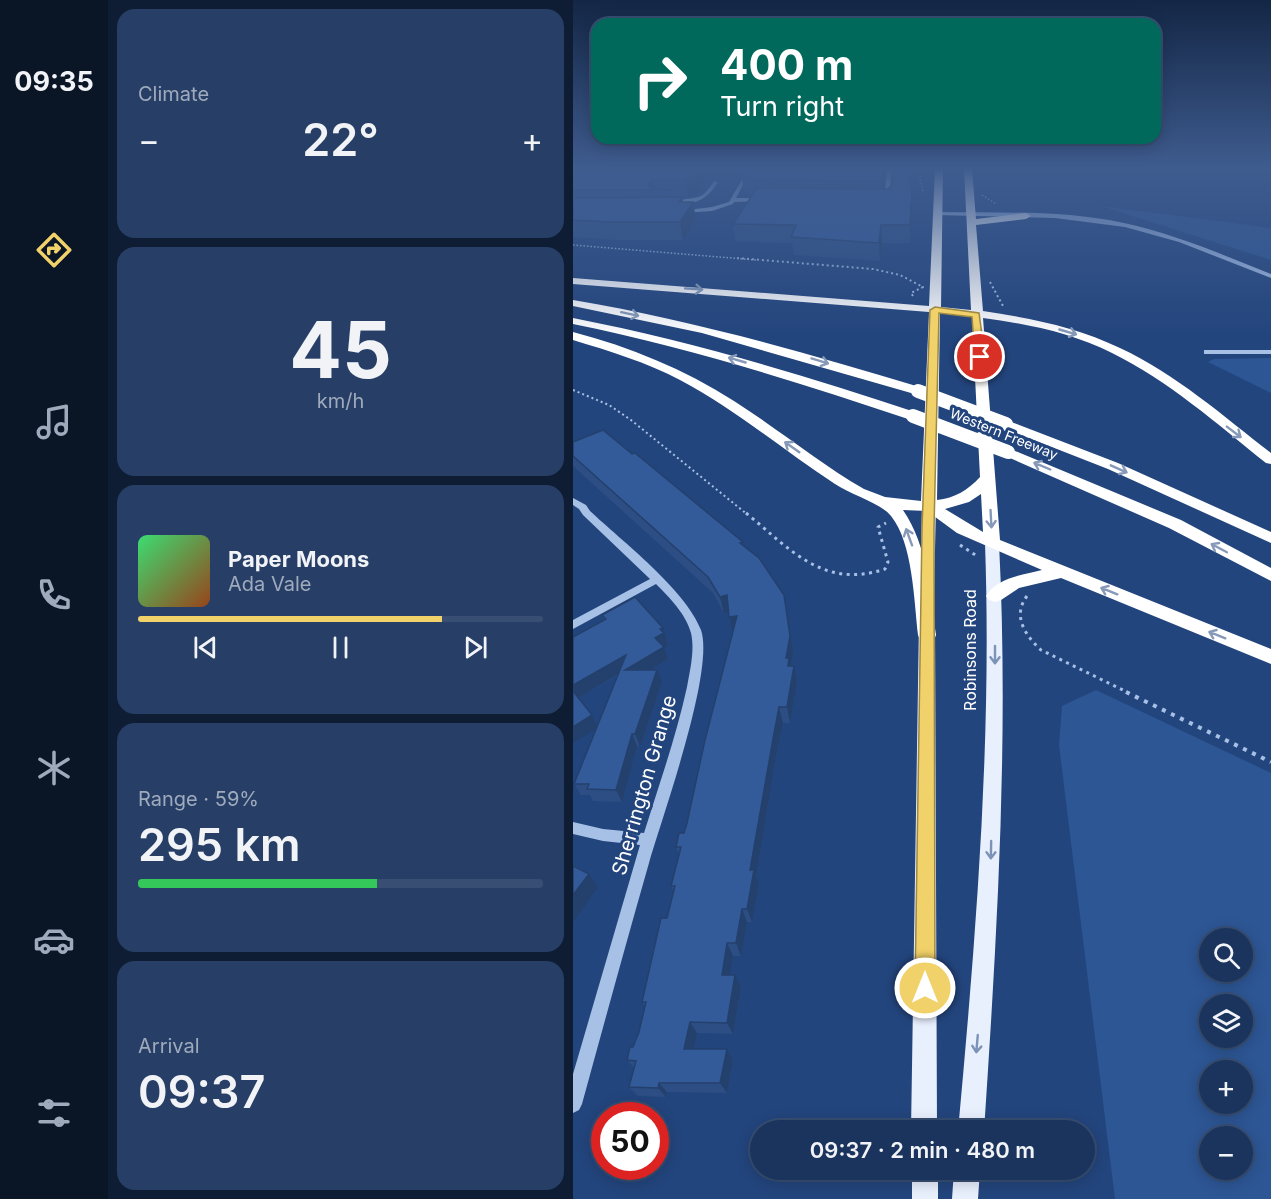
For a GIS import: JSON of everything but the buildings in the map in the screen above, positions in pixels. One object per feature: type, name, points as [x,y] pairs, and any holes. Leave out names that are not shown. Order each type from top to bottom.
[{"type":"highway","points":[[929,505],[938,225]]},
{"type":"highway","name":"Robinsons Road","points":[[970,225],[992,543]]},
{"type":"highway","points":[[573,281],[976,314],[1011,319],[1075,334],[1116,350],[1158,376],[1271,460]]},
{"type":"highway","points":[[838,301],[915,298],[935,294]]},
{"type":"highway","points":[[975,294],[997,307],[1011,319]]},
{"type":"highway","name":"Western Freeway","points":[[573,303],[696,328],[775,348],[918,391],[1113,466],[1271,538]]},
{"type":"highway","name":"Western Freeway","points":[[573,321],[686,345],[809,381],[913,416],[1008,452],[1175,524],[1271,575]]},
{"type":"highway","points":[[573,336],[626,353],[684,377],[750,418],[840,480],[864,495],[881,501],[906,505],[929,505],[967,497],[979,489],[988,478]]},
{"type":"highway","points":[[881,501],[897,511],[911,544],[927,635]]},
{"type":"highway","points":[[929,505],[963,528],[992,543],[1271,657]]},
{"type":"highway","points":[[995,596],[1013,582],[1062,572]]},
{"type":"main road","points":[[924,1120],[929,505]]},
{"type":"main road","name":"Robinsons Road","points":[[972,1120],[990,879],[995,596],[992,543]]},
{"type":"main road","points":[[924,1180],[925,1199]]},
{"type":"main road","points":[[965,1199],[966,1180]]},
{"type":"street","points":[[1120,225],[1137,228],[1271,276]]},
{"type":"street","points":[[1207,352],[1271,352]]},
{"type":"street","name":"Sherrington Grange","points":[[573,501],[583,507],[580,511],[656,580],[687,612],[696,631],[699,652],[696,675],[573,1104]]},
{"type":"street","points":[[573,625],[656,580]]},
{"type":"street","points":[[573,828],[603,835],[648,840]]},
{"type":"path","points":[[573,245],[873,268],[900,275],[923,286],[911,293],[915,298]]},
{"type":"path","points":[[990,279],[994,293],[1004,305],[997,307]]},
{"type":"shaded area","points":[[1161,225],[1247,225],[1271,228],[1271,260]]},
{"type":"shaded area","points":[[1271,358],[1271,393],[1208,362],[1214,359]]},
{"type":"shaded area","points":[[1096,690],[1271,773],[1271,1199],[1115,1199],[1059,745],[1062,706]]},
{"type":"route","points":[[925,988],[928,528],[935,310],[976,314],[980,357]]}]
